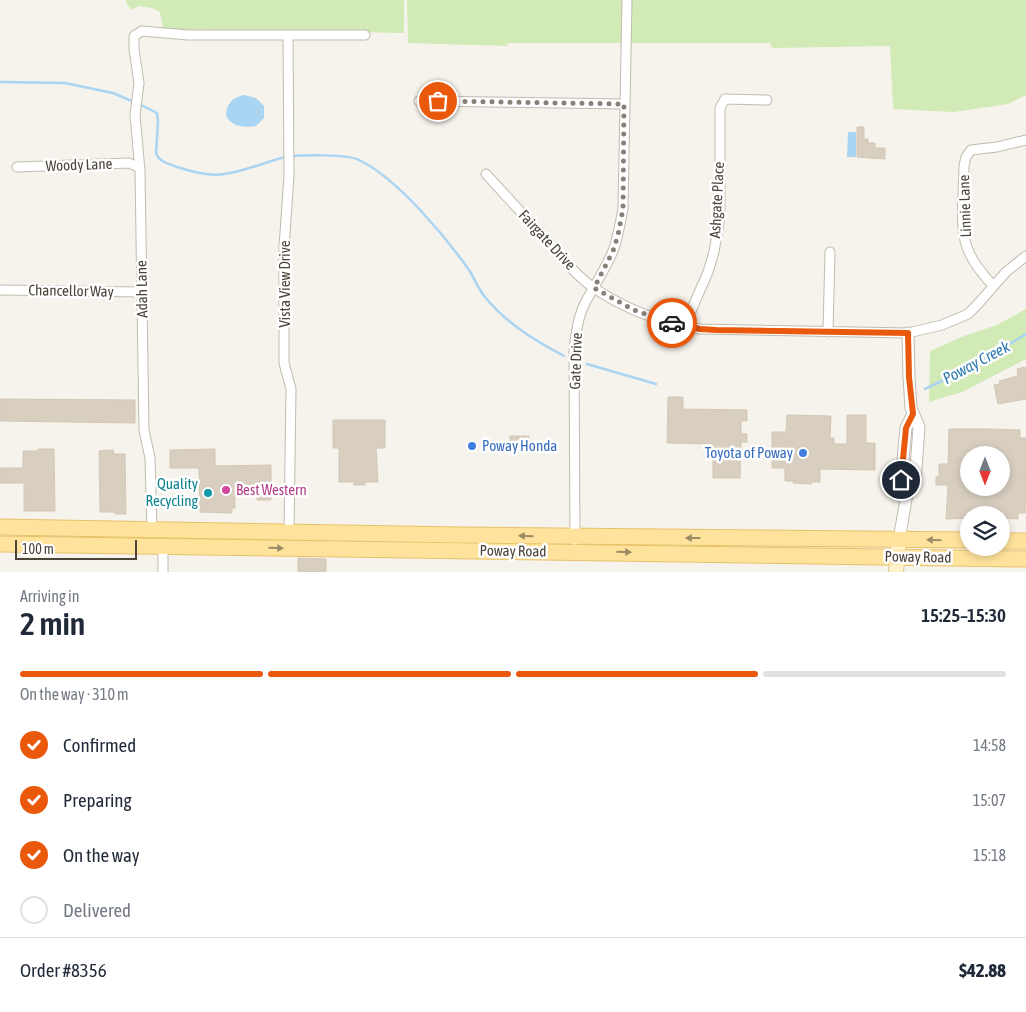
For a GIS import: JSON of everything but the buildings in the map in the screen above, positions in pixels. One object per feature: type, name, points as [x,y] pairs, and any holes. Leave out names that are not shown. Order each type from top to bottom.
[{"type":"main road","name":"Poway Road","points":[[0,527],[461,535],[696,553],[1026,559]]},
{"type":"main road","points":[[0,534],[24,528]]},
{"type":"main road","points":[[39,544],[63,538],[148,539],[152,530]]},
{"type":"main road","points":[[163,546],[163,541],[167,538],[247,538],[289,532]]},
{"type":"main road","points":[[306,548],[328,541],[389,541],[397,534]]},
{"type":"main road","points":[[400,549],[402,542],[405,540],[443,540],[461,535]]},
{"type":"main road","name":"Poway Road","points":[[0,544],[400,549],[771,538],[960,540]]},
{"type":"main road","points":[[696,553],[720,547],[762,547],[770,542],[771,538]]},
{"type":"main road","points":[[765,554],[766,550],[772,546],[817,546],[838,539]]},
{"type":"main road","points":[[896,572],[899,540]]},
{"type":"main road","points":[[1010,541],[1026,541]]},
{"type":"street","name":"Gate Drive","points":[[575,544],[574,349],[577,327],[584,304],[613,251],[623,209],[627,0]]},
{"type":"street","name":"Adah Lane","points":[[152,530],[150,458],[144,430],[140,168],[135,115],[139,84],[134,36],[142,31],[188,35],[288,36]]},
{"type":"street","points":[[288,36],[365,35]]},
{"type":"street","name":"Vista View Drive","points":[[288,36],[289,176],[284,247],[284,363],[291,389],[289,532]]},
{"type":"street","name":"Ashgate Place","points":[[684,327],[708,272],[718,232],[720,217],[720,108],[725,99],[767,100]]},
{"type":"street","points":[[419,101],[624,104]]},
{"type":"street","name":"Linnie Lane","points":[[993,286],[976,266],[967,248],[963,233],[964,166],[966,157],[971,150],[997,147],[1026,140]]},
{"type":"street","name":"Woody Lane","points":[[17,167],[129,163],[140,168]]},
{"type":"street","name":"Fairgate Drive","points":[[486,174],[566,262],[594,288],[634,310],[684,327],[716,330],[908,333],[942,325],[968,314],[1006,272],[1026,256]]},
{"type":"street","points":[[828,332],[830,252]]},
{"type":"street","name":"Chancellor Way","points":[[0,290],[142,292]]},
{"type":"street","points":[[899,540],[908,488],[901,480],[906,428],[913,414],[909,377],[908,333]]},
{"type":"street","points":[[163,546],[163,572]]},
{"type":"green space","points":[[126,0],[404,0],[404,33],[163,29],[160,12],[152,8],[139,6],[132,10],[126,3]]},
{"type":"green space","points":[[407,0],[1026,0],[1026,95],[1008,104],[954,112],[893,109],[890,46],[772,48],[770,43],[508,43],[507,46],[408,43]]},
{"type":"green space","points":[[1026,309],[1026,359],[962,392],[929,402],[930,351],[964,336],[997,325]]},
{"type":"water","points":[[244,95],[256,98],[264,106],[264,118],[256,126],[235,125],[226,116],[227,108],[231,102],[237,97]]},
{"type":"water","points":[[848,132],[856,132],[856,157],[847,157]]},
{"type":"waterway","points":[[0,82],[65,83],[113,93],[134,102]]},
{"type":"waterway","points":[[139,104],[157,113],[156,153],[162,161],[171,165],[189,171],[217,175],[245,170],[286,157]]},
{"type":"waterway","points":[[291,156],[326,155],[353,158],[374,168],[404,194],[434,225],[469,270],[483,294],[502,315],[542,344],[564,356]]},
{"type":"waterway","name":"Poway Creek","points":[[925,389],[977,364],[1026,334]]},
{"type":"waterway","points":[[587,364],[656,384]]},
{"type":"way so far","points":[[438,101],[624,104],[623,209],[613,251],[594,288],[634,310],[672,323]]},
{"type":"place","name":"Poway Honda","points":[[472,446]]},
{"type":"place","name":"Toyota of Poway","points":[[803,453]]},
{"type":"place","name":"Best Western","points":[[226,490]]},
{"type":"place","name":"Quality Recycling","points":[[208,493]]},
{"type":"route","points":[[672,323],[684,327],[716,330],[908,333],[909,377],[913,414],[906,428],[901,480]]}]
